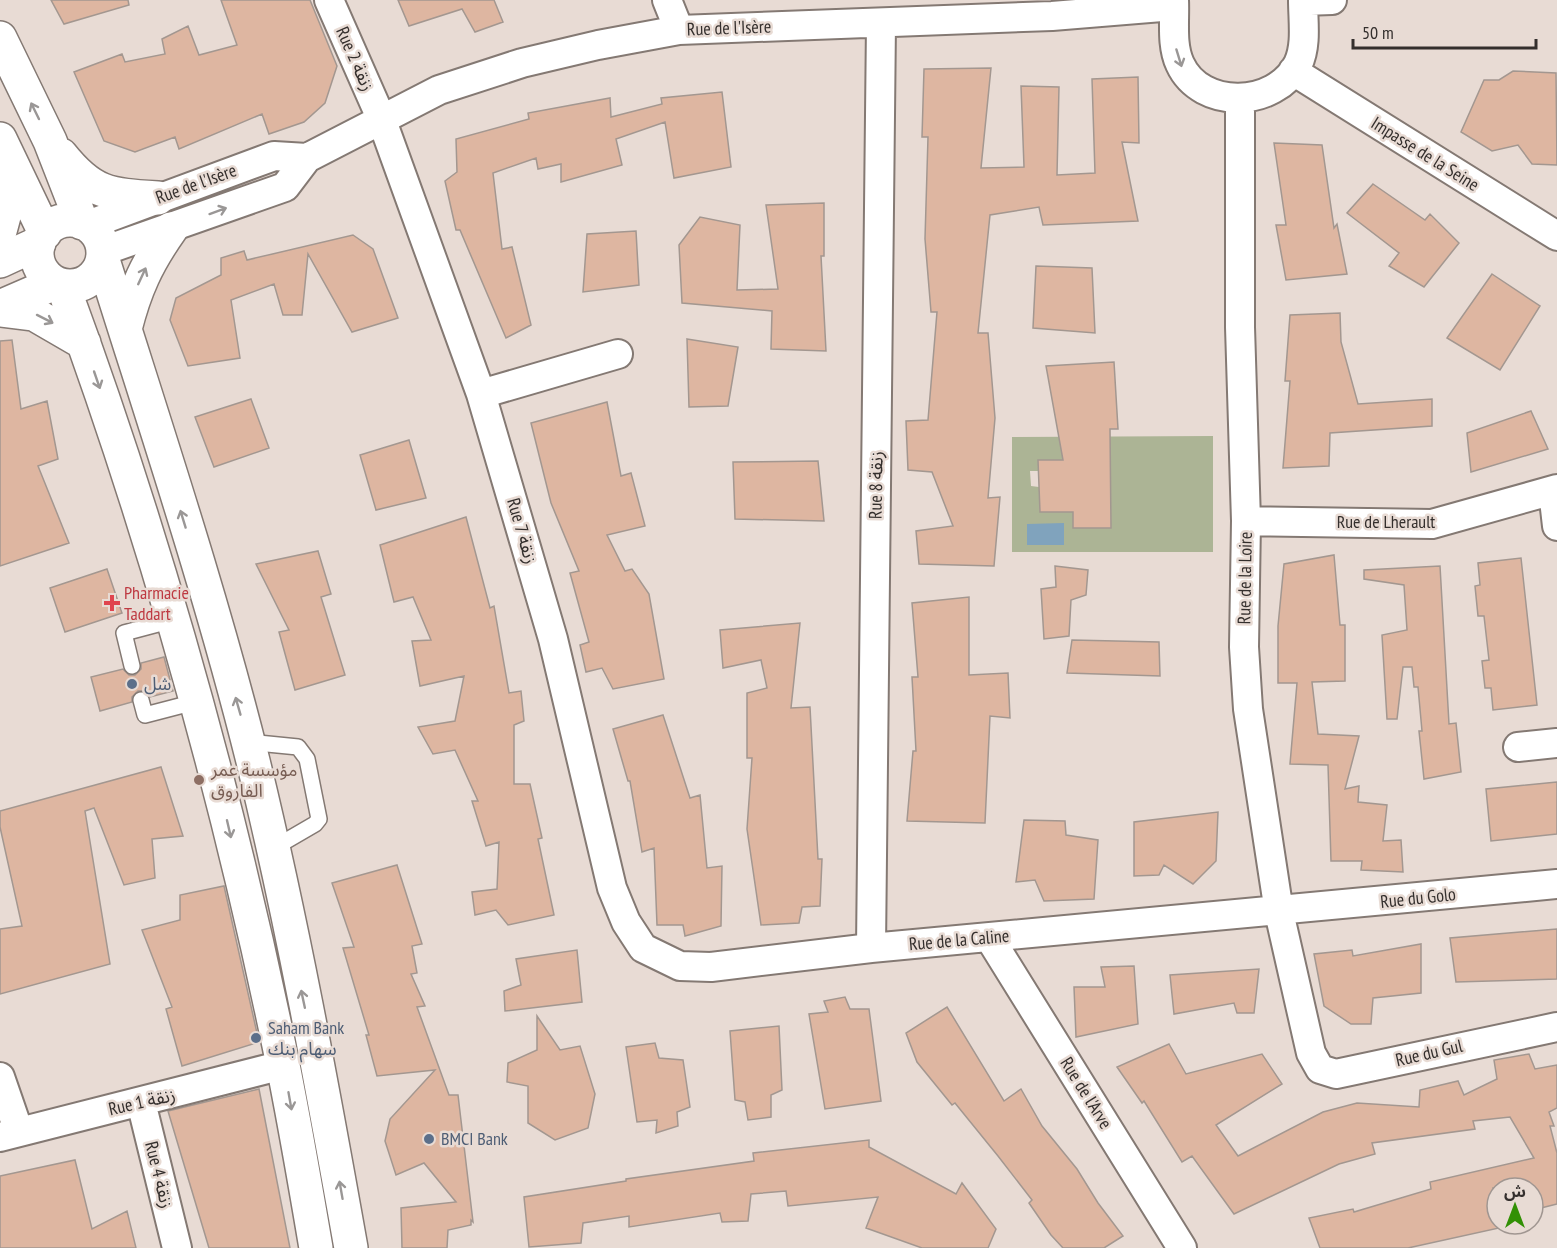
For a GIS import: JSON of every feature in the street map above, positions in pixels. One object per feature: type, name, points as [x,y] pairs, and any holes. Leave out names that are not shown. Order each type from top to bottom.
[{"type":"main road","points":[[0,38],[50,141],[94,240],[125,329],[207,597],[248,742],[272,849],[310,1030],[351,1248]]},
{"type":"main road","points":[[50,141],[77,176],[89,186],[126,196],[158,198]]},
{"type":"main road","points":[[5,149],[42,238]]},
{"type":"main road","points":[[0,231],[7,205],[5,149]]},
{"type":"main road","points":[[94,240],[63,221],[50,227],[42,238],[37,255],[40,267],[59,284],[84,343],[123,453],[173,620],[218,782],[283,1065],[316,1248]]},
{"type":"main road","points":[[125,329],[140,280],[149,260],[171,229]]},
{"type":"main road","points":[[0,261],[42,238]]},
{"type":"main road","points":[[0,308],[59,284],[76,286],[89,281],[98,272],[94,240]]},
{"type":"main road","points":[[0,308],[34,314],[84,343]]},
{"type":"street","name":"Rue 2 زنقة","points":[[329,0],[381,118]]},
{"type":"street","points":[[667,0],[679,30]]},
{"type":"street","points":[[1174,3],[1178,58],[1186,74],[1204,91],[1240,98],[1258,95],[1275,88],[1293,71],[1303,46],[1303,0],[1332,0]]},
{"type":"street","name":"Rue de l'Isère","points":[[94,240],[171,229],[285,187],[307,158],[381,118],[439,90],[522,63],[679,30],[1052,16],[1174,3]]},
{"type":"street","name":"Rue 8 زنقة","points":[[871,948],[881,23]]},
{"type":"street","name":"Impasse de la Seine","points":[[1293,71],[1557,236]]},
{"type":"street","name":"Rue de la Loire","points":[[1240,98],[1240,327],[1246,521],[1244,647],[1248,709],[1279,912],[1311,1053]]},
{"type":"street","name":"Rue 7 زنقة","points":[[381,118],[481,394],[553,639],[612,888],[626,922],[643,948]]},
{"type":"street","name":"Rue de l'Isère","points":[[94,240],[158,198],[274,156],[307,158]]},
{"type":"street","points":[[481,394],[618,354]]},
{"type":"street","points":[[1555,490],[1557,526]]},
{"type":"street","name":"Rue de Lherault","points":[[1246,521],[1432,524],[1555,490]]},
{"type":"street","points":[[1518,747],[1557,743]]},
{"type":"street","name":"Rue du Golo","points":[[1279,912],[1557,884]]},
{"type":"street","name":"Rue de la Caline","points":[[643,948],[680,966],[711,967],[871,948],[1279,912]]},
{"type":"street","name":"Rue de l'Arve","points":[[989,938],[1182,1248]]},
{"type":"street","name":"Rue du Gul","points":[[1311,1053],[1320,1069],[1336,1074],[1557,1027]]},
{"type":"street","name":"Rue 1 زنقة","points":[[9,1135],[283,1065]]},
{"type":"street","points":[[0,1077],[9,1135]]},
{"type":"street","name":"Rue 4 زنقة","points":[[141,1102],[177,1248]]},
{"type":"lane","points":[[132,666],[124,633],[173,620]]},
{"type":"lane","points":[[141,700],[145,715],[195,702]]},
{"type":"lane","points":[[248,742],[297,747],[307,759],[319,819],[315,824],[272,849]]},
{"type":"green space","points":[[1213,436],[1213,552],[1012,552],[1012,437]],"holes":[[[1064,460],[1081,465],[1110,464],[1111,481],[1106,482],[1106,510],[1111,510],[1111,528],[1073,528],[1073,512],[1040,512],[1039,487],[1031,486],[1030,471],[1038,471]]]},
{"type":"water","points":[[1064,523],[1064,545],[1027,545],[1027,524]]},
{"type":"building","points":[[51,0],[128,0],[129,5],[64,24]]},
{"type":"building","points":[[221,0],[310,0],[337,66],[325,103],[304,122],[269,134],[262,114],[179,149],[175,137],[135,152],[104,141],[74,72],[122,54],[125,62],[165,54],[162,39],[188,26],[199,55],[237,45]]},
{"type":"building","points":[[398,0],[494,0],[503,22],[475,32],[462,9],[409,26]]},
{"type":"building","points":[[991,68],[981,168],[1024,167],[1021,86],[1059,87],[1057,175],[1095,173],[1092,79],[1138,77],[1139,143],[1122,142],[1138,221],[1043,225],[1039,207],[990,215],[978,333],[988,333],[995,418],[988,498],[1000,497],[994,566],[919,564],[916,531],[953,526],[932,472],[908,470],[906,421],[928,420],[937,312],[931,312],[925,239],[928,137],[922,137],[924,69]]},
{"type":"building","points":[[1513,71],[1556,73],[1557,165],[1532,164],[1518,145],[1492,151],[1461,132],[1484,80],[1499,80]]},
{"type":"building","points":[[722,92],[731,167],[674,178],[665,122],[616,139],[622,165],[561,182],[561,164],[538,169],[536,158],[493,173],[502,249],[512,247],[531,325],[506,338],[460,230],[456,230],[445,181],[457,172],[456,139],[529,119],[528,113],[610,98],[611,117],[662,104],[661,98]]},
{"type":"building","points":[[1274,143],[1322,145],[1334,228],[1337,224],[1347,274],[1286,280],[1276,225],[1286,225]]},
{"type":"building","points":[[1373,184],[1425,220],[1430,214],[1459,243],[1424,287],[1389,266],[1399,253],[1347,213]]},
{"type":"building","points":[[824,203],[824,256],[821,256],[826,351],[771,349],[772,311],[682,303],[679,245],[700,217],[740,225],[737,290],[778,289],[766,205]]},
{"type":"building","points":[[636,231],[639,285],[583,292],[587,234]]},
{"type":"building","points":[[353,235],[373,249],[398,318],[352,332],[308,254],[302,315],[283,315],[274,284],[231,300],[240,358],[188,366],[170,320],[176,298],[221,275],[221,258],[244,251],[247,260]]},
{"type":"building","points":[[1036,266],[1092,268],[1095,333],[1033,328]]},
{"type":"building","points":[[1492,274],[1540,306],[1500,370],[1447,338]]},
{"type":"building","points":[[1340,313],[1341,342],[1358,404],[1432,399],[1432,426],[1330,433],[1329,466],[1283,468],[1290,381],[1285,381],[1290,315]]},
{"type":"building","points":[[687,339],[738,347],[728,406],[689,407]]},
{"type":"building","points":[[12,340],[21,409],[47,401],[58,459],[38,466],[69,543],[0,566],[0,341]]},
{"type":"building","points":[[1114,362],[1118,429],[1110,429],[1111,528],[1073,528],[1073,512],[1040,512],[1038,460],[1063,460],[1046,366]]},
{"type":"building","points":[[251,399],[269,448],[214,467],[195,417]]},
{"type":"building","points":[[607,402],[621,476],[631,473],[645,526],[607,535],[625,571],[632,569],[649,594],[664,679],[613,689],[602,668],[586,672],[580,645],[589,642],[570,573],[579,571],[551,503],[531,423]]},
{"type":"building","points":[[1531,411],[1548,449],[1471,472],[1467,433]]},
{"type":"building","points":[[409,440],[426,498],[376,510],[360,455]]},
{"type":"building","points":[[818,461],[824,521],[735,519],[733,462]]},
{"type":"building","points":[[466,517],[490,608],[494,606],[509,693],[521,691],[524,721],[514,725],[514,784],[530,784],[542,838],[538,839],[554,915],[508,925],[496,910],[475,915],[472,892],[497,889],[499,842],[486,846],[472,801],[478,801],[455,750],[433,754],[418,727],[455,721],[464,676],[420,686],[412,641],[431,640],[413,597],[394,602],[380,545]]},
{"type":"building","points":[[318,551],[331,594],[321,597],[345,675],[295,690],[279,632],[289,630],[256,564]]},
{"type":"building","points":[[1334,555],[1340,625],[1345,625],[1345,681],[1312,682],[1318,734],[1359,736],[1345,789],[1359,786],[1358,802],[1387,805],[1383,841],[1401,840],[1403,872],[1361,870],[1362,861],[1331,861],[1328,765],[1290,764],[1297,683],[1278,683],[1278,626],[1284,564]]},
{"type":"building","points":[[1521,558],[1537,705],[1493,710],[1491,688],[1485,688],[1482,661],[1489,660],[1484,616],[1478,616],[1475,586],[1480,585],[1478,563]]},
{"type":"building","points":[[1055,566],[1088,570],[1086,595],[1071,600],[1069,636],[1044,639],[1041,589],[1056,587]]},
{"type":"building","points":[[1440,566],[1449,724],[1456,723],[1461,772],[1424,779],[1419,731],[1422,731],[1418,687],[1414,687],[1412,667],[1403,667],[1397,719],[1387,719],[1382,635],[1407,630],[1404,585],[1364,579],[1364,570]]},
{"type":"building","points":[[107,569],[122,613],[65,632],[50,588]]},
{"type":"building","points":[[969,597],[969,675],[1008,673],[1010,718],[990,716],[985,823],[907,821],[913,751],[916,751],[912,677],[918,677],[912,603]]},
{"type":"building","points":[[800,623],[791,708],[810,707],[818,859],[822,859],[820,906],[802,907],[799,923],[761,925],[747,829],[752,758],[747,758],[747,693],[767,688],[761,660],[723,668],[720,630]]},
{"type":"building","points":[[1072,640],[1159,642],[1160,676],[1067,673]]},
{"type":"building","points":[[164,657],[173,691],[150,697],[144,691],[138,691],[132,697],[132,702],[100,711],[91,677],[123,669],[129,675],[135,675],[141,669],[141,663]]},
{"type":"building","points":[[663,715],[690,798],[700,795],[707,868],[722,866],[721,926],[685,936],[683,925],[657,925],[654,848],[642,852],[630,781],[628,781],[613,729]]},
{"type":"building","points":[[161,767],[183,836],[152,839],[155,878],[124,885],[94,808],[85,811],[110,964],[0,994],[0,929],[22,926],[0,827],[0,811]]},
{"type":"building","points":[[1557,782],[1557,834],[1491,841],[1486,789]]},
{"type":"building","points":[[1218,812],[1216,861],[1193,884],[1164,865],[1159,875],[1134,876],[1134,822]]},
{"type":"building","points":[[1024,820],[1065,821],[1066,835],[1098,840],[1094,899],[1044,901],[1035,880],[1016,882]]},
{"type":"building","points":[[397,865],[422,944],[412,946],[417,973],[411,974],[425,1006],[417,1007],[449,1095],[458,1095],[473,1222],[471,1220],[471,1225],[448,1230],[447,1248],[402,1248],[401,1208],[456,1202],[424,1163],[396,1175],[385,1141],[390,1119],[435,1070],[377,1076],[366,1035],[369,1035],[343,948],[354,947],[332,883]]},
{"type":"building","points":[[224,886],[259,1042],[182,1066],[166,1009],[172,1007],[142,930],[180,920],[180,895]]},
{"type":"building","points":[[1557,929],[1557,979],[1456,982],[1450,938]]},
{"type":"building","points":[[1421,944],[1421,993],[1373,998],[1371,1024],[1351,1024],[1324,1006],[1314,954],[1352,950],[1353,956]]},
{"type":"building","points":[[577,950],[582,1002],[505,1011],[504,991],[521,985],[516,959]]},
{"type":"building","points":[[1134,966],[1138,1024],[1076,1037],[1074,987],[1105,987],[1101,967]]},
{"type":"building","points":[[1259,969],[1254,1013],[1237,1013],[1234,1003],[1174,1014],[1170,975]]},
{"type":"building","points":[[845,997],[850,1009],[869,1009],[881,1101],[825,1109],[809,1014],[828,1012],[824,1001]]},
{"type":"building","points":[[947,1007],[1004,1101],[1021,1089],[1042,1126],[1077,1169],[1098,1203],[1123,1236],[1104,1248],[1063,1248],[1029,1203],[1032,1200],[998,1156],[955,1103],[952,1105],[917,1062],[906,1033]]},
{"type":"building","points":[[537,1016],[560,1050],[580,1046],[595,1094],[588,1128],[555,1140],[528,1123],[528,1086],[507,1082],[508,1063],[537,1050]]},
{"type":"building","points":[[779,1026],[782,1090],[771,1095],[771,1117],[748,1120],[745,1102],[735,1100],[730,1031]]},
{"type":"building","points":[[655,1043],[659,1058],[683,1060],[690,1107],[677,1112],[678,1126],[656,1133],[657,1120],[637,1122],[626,1047]]},
{"type":"building","points":[[1169,1044],[1186,1074],[1262,1054],[1282,1084],[1216,1125],[1238,1156],[1323,1112],[1357,1103],[1419,1107],[1420,1090],[1458,1081],[1464,1095],[1497,1079],[1494,1060],[1529,1054],[1535,1069],[1557,1065],[1557,1108],[1549,1112],[1554,1126],[1550,1126],[1557,1153],[1557,1204],[1545,1207],[1545,1176],[1485,1176],[1485,1231],[1408,1248],[1320,1248],[1309,1218],[1353,1209],[1354,1212],[1431,1189],[1430,1182],[1534,1158],[1510,1117],[1473,1121],[1475,1129],[1372,1143],[1375,1154],[1339,1164],[1234,1214],[1192,1156],[1182,1162],[1144,1101],[1142,1103],[1117,1067]]},
{"type":"building","points":[[259,1089],[290,1248],[209,1248],[168,1111]]},
{"type":"building","points":[[869,1140],[869,1147],[956,1194],[962,1183],[996,1229],[988,1248],[922,1248],[866,1228],[878,1197],[788,1206],[786,1191],[751,1194],[748,1221],[722,1222],[720,1213],[629,1227],[629,1216],[583,1223],[581,1243],[529,1247],[524,1197],[626,1181],[626,1179],[754,1161],[753,1153]]},
{"type":"building","points":[[75,1160],[92,1229],[127,1211],[136,1248],[0,1248],[0,1176]]},
{"type":"place","name":"Pharmacie Taddart","points":[[112,603]]},
{"type":"place","name":"شل","points":[[132,684]]},
{"type":"place","name":"مؤسسة عمر الفاروق","points":[[199,780]]},
{"type":"place","name":"Saham Bank سهام بنك","points":[[256,1038]]},
{"type":"place","name":"BMCI Bank","points":[[429,1139]]}]
